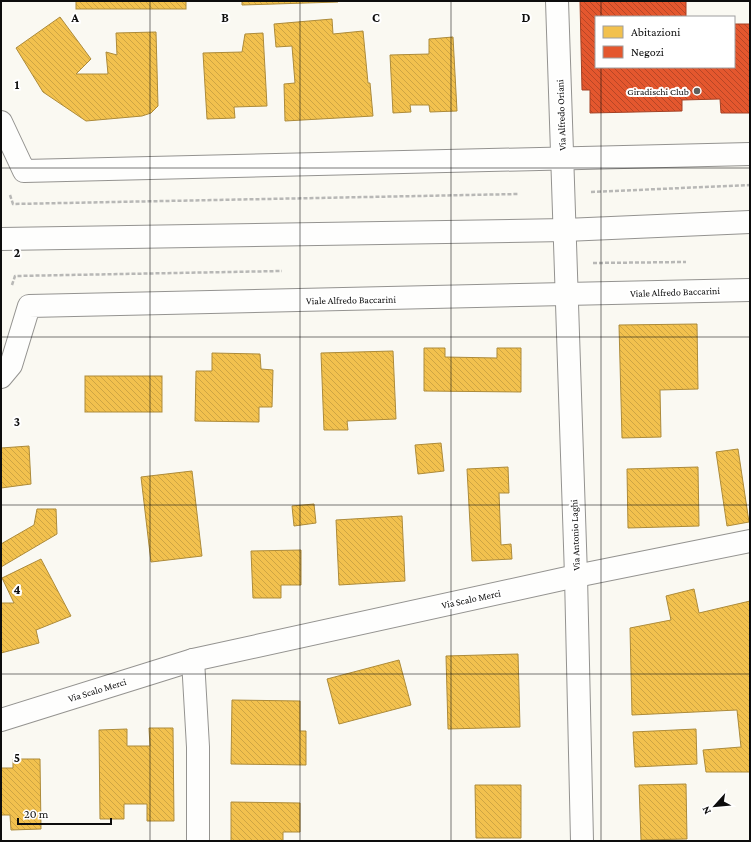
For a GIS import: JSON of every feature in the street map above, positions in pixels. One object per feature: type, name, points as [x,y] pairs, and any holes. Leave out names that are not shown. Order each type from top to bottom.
[{"type":"street","name":"Via Alfredo Oriani","points":[[557,1],[565,230]]},
{"type":"street","points":[[1,122],[24,171],[562,160],[750,154]]},
{"type":"street","points":[[1,239],[565,230],[750,222]]},
{"type":"street","name":"Via Antonio Laghi","points":[[565,230],[576,576],[582,841]]},
{"type":"street","name":"Viale Alfredo Baccarini","points":[[1,377],[11,365],[29,306],[567,296],[750,290]]},
{"type":"street","name":"Via Scalo Merci","points":[[1,720],[193,660],[576,576],[750,541]]},
{"type":"street","points":[[193,660],[198,747],[198,841]]},
{"type":"path","points":[[588,192],[750,185]]},
{"type":"path","points":[[10,192],[13,204],[519,194]]},
{"type":"path","points":[[589,263],[688,262]]},
{"type":"building: Abitazioni","points":[[76,1],[186,1],[186,9],[76,9]]},
{"type":"building: Abitazioni","points":[[242,1],[338,1],[338,2],[242,5]]},
{"type":"building: Abitazioni","points":[[60,17],[91,59],[76,74],[108,74],[106,52],[117,55],[116,33],[156,32],[158,106],[151,113],[142,116],[86,121],[43,92],[16,48]]},
{"type":"building: Abitazioni","points":[[332,19],[333,34],[363,31],[373,116],[285,121],[284,84],[295,83],[292,46],[276,47],[274,24]]},
{"type":"building: Abitazioni","points":[[263,33],[267,106],[234,107],[235,118],[207,119],[203,53],[242,52],[245,34]]},
{"type":"building: Abitazioni","points":[[453,37],[457,111],[430,112],[429,105],[410,105],[411,112],[393,113],[390,55],[429,54],[429,39]]},
{"type":"building: Abitazioni","points":[[697,324],[698,389],[660,390],[661,437],[622,438],[619,325]]},
{"type":"building: Abitazioni","points":[[424,348],[445,348],[445,357],[497,358],[497,348],[521,348],[521,392],[424,391]]},
{"type":"building: Abitazioni","points":[[393,351],[396,419],[347,421],[348,430],[324,430],[321,353]]},
{"type":"building: Abitazioni","points":[[212,353],[260,354],[261,369],[273,370],[272,407],[259,407],[259,422],[195,421],[196,371],[212,371]]},
{"type":"building: Abitazioni","points":[[85,376],[162,376],[162,412],[85,412]]},
{"type":"building: Abitazioni","points":[[441,443],[444,471],[418,474],[415,445]]},
{"type":"building: Abitazioni","points":[[29,446],[31,484],[1,488],[1,448]]},
{"type":"building: Abitazioni","points":[[738,449],[749,522],[727,526],[716,452]]},
{"type":"building: Abitazioni","points":[[508,467],[509,493],[499,493],[501,545],[511,544],[512,559],[472,561],[467,469]]},
{"type":"building: Abitazioni","points":[[698,467],[699,526],[628,528],[627,469]]},
{"type":"building: Abitazioni","points":[[192,471],[202,556],[151,562],[141,477]]},
{"type":"building: Abitazioni","points":[[314,504],[316,523],[294,526],[292,506]]},
{"type":"building: Abitazioni","points":[[37,509],[56,509],[57,534],[1,567],[1,544],[34,525]]},
{"type":"building: Abitazioni","points":[[402,516],[405,581],[339,585],[336,520]]},
{"type":"building: Abitazioni","points":[[301,550],[301,585],[281,585],[281,598],[253,598],[251,551]]},
{"type":"building: Abitazioni","points":[[41,559],[71,616],[36,630],[39,643],[1,653],[1,603],[14,603],[2,578]]},
{"type":"building: Abitazioni","points":[[694,589],[699,613],[750,601],[750,772],[706,772],[703,750],[741,747],[737,710],[632,715],[630,628],[671,620],[666,596]]},
{"type":"building: Abitazioni","points":[[518,654],[520,727],[448,729],[446,656]]},
{"type":"building: Abitazioni","points":[[399,660],[411,705],[339,724],[327,679]]},
{"type":"building: Abitazioni","points":[[232,700],[300,701],[300,731],[306,731],[306,765],[231,764]]},
{"type":"building: Abitazioni","points":[[149,728],[173,728],[174,821],[147,821],[147,804],[124,804],[124,819],[100,819],[99,730],[127,729],[127,746],[150,746]]},
{"type":"building: Abitazioni","points":[[696,729],[697,764],[635,767],[633,732]]},
{"type":"building: Abitazioni","points":[[13,759],[40,759],[41,829],[11,830],[10,815],[1,815],[1,768],[13,768]]},
{"type":"building: Abitazioni","points":[[686,784],[687,839],[641,840],[639,785]]},
{"type":"building: Abitazioni","points":[[475,785],[521,785],[521,838],[476,838]]},
{"type":"building: Abitazioni","points":[[231,802],[300,803],[300,832],[283,832],[283,841],[231,841]]},
{"type":"building: Negozi","points":[[580,1],[686,1],[686,16],[595,16],[595,68],[735,68],[735,24],[750,24],[750,113],[721,113],[720,99],[682,100],[682,111],[590,113],[590,90],[582,90]]},
{"type":"place","name":"Giradischi Club","points":[[697,91]]}]
